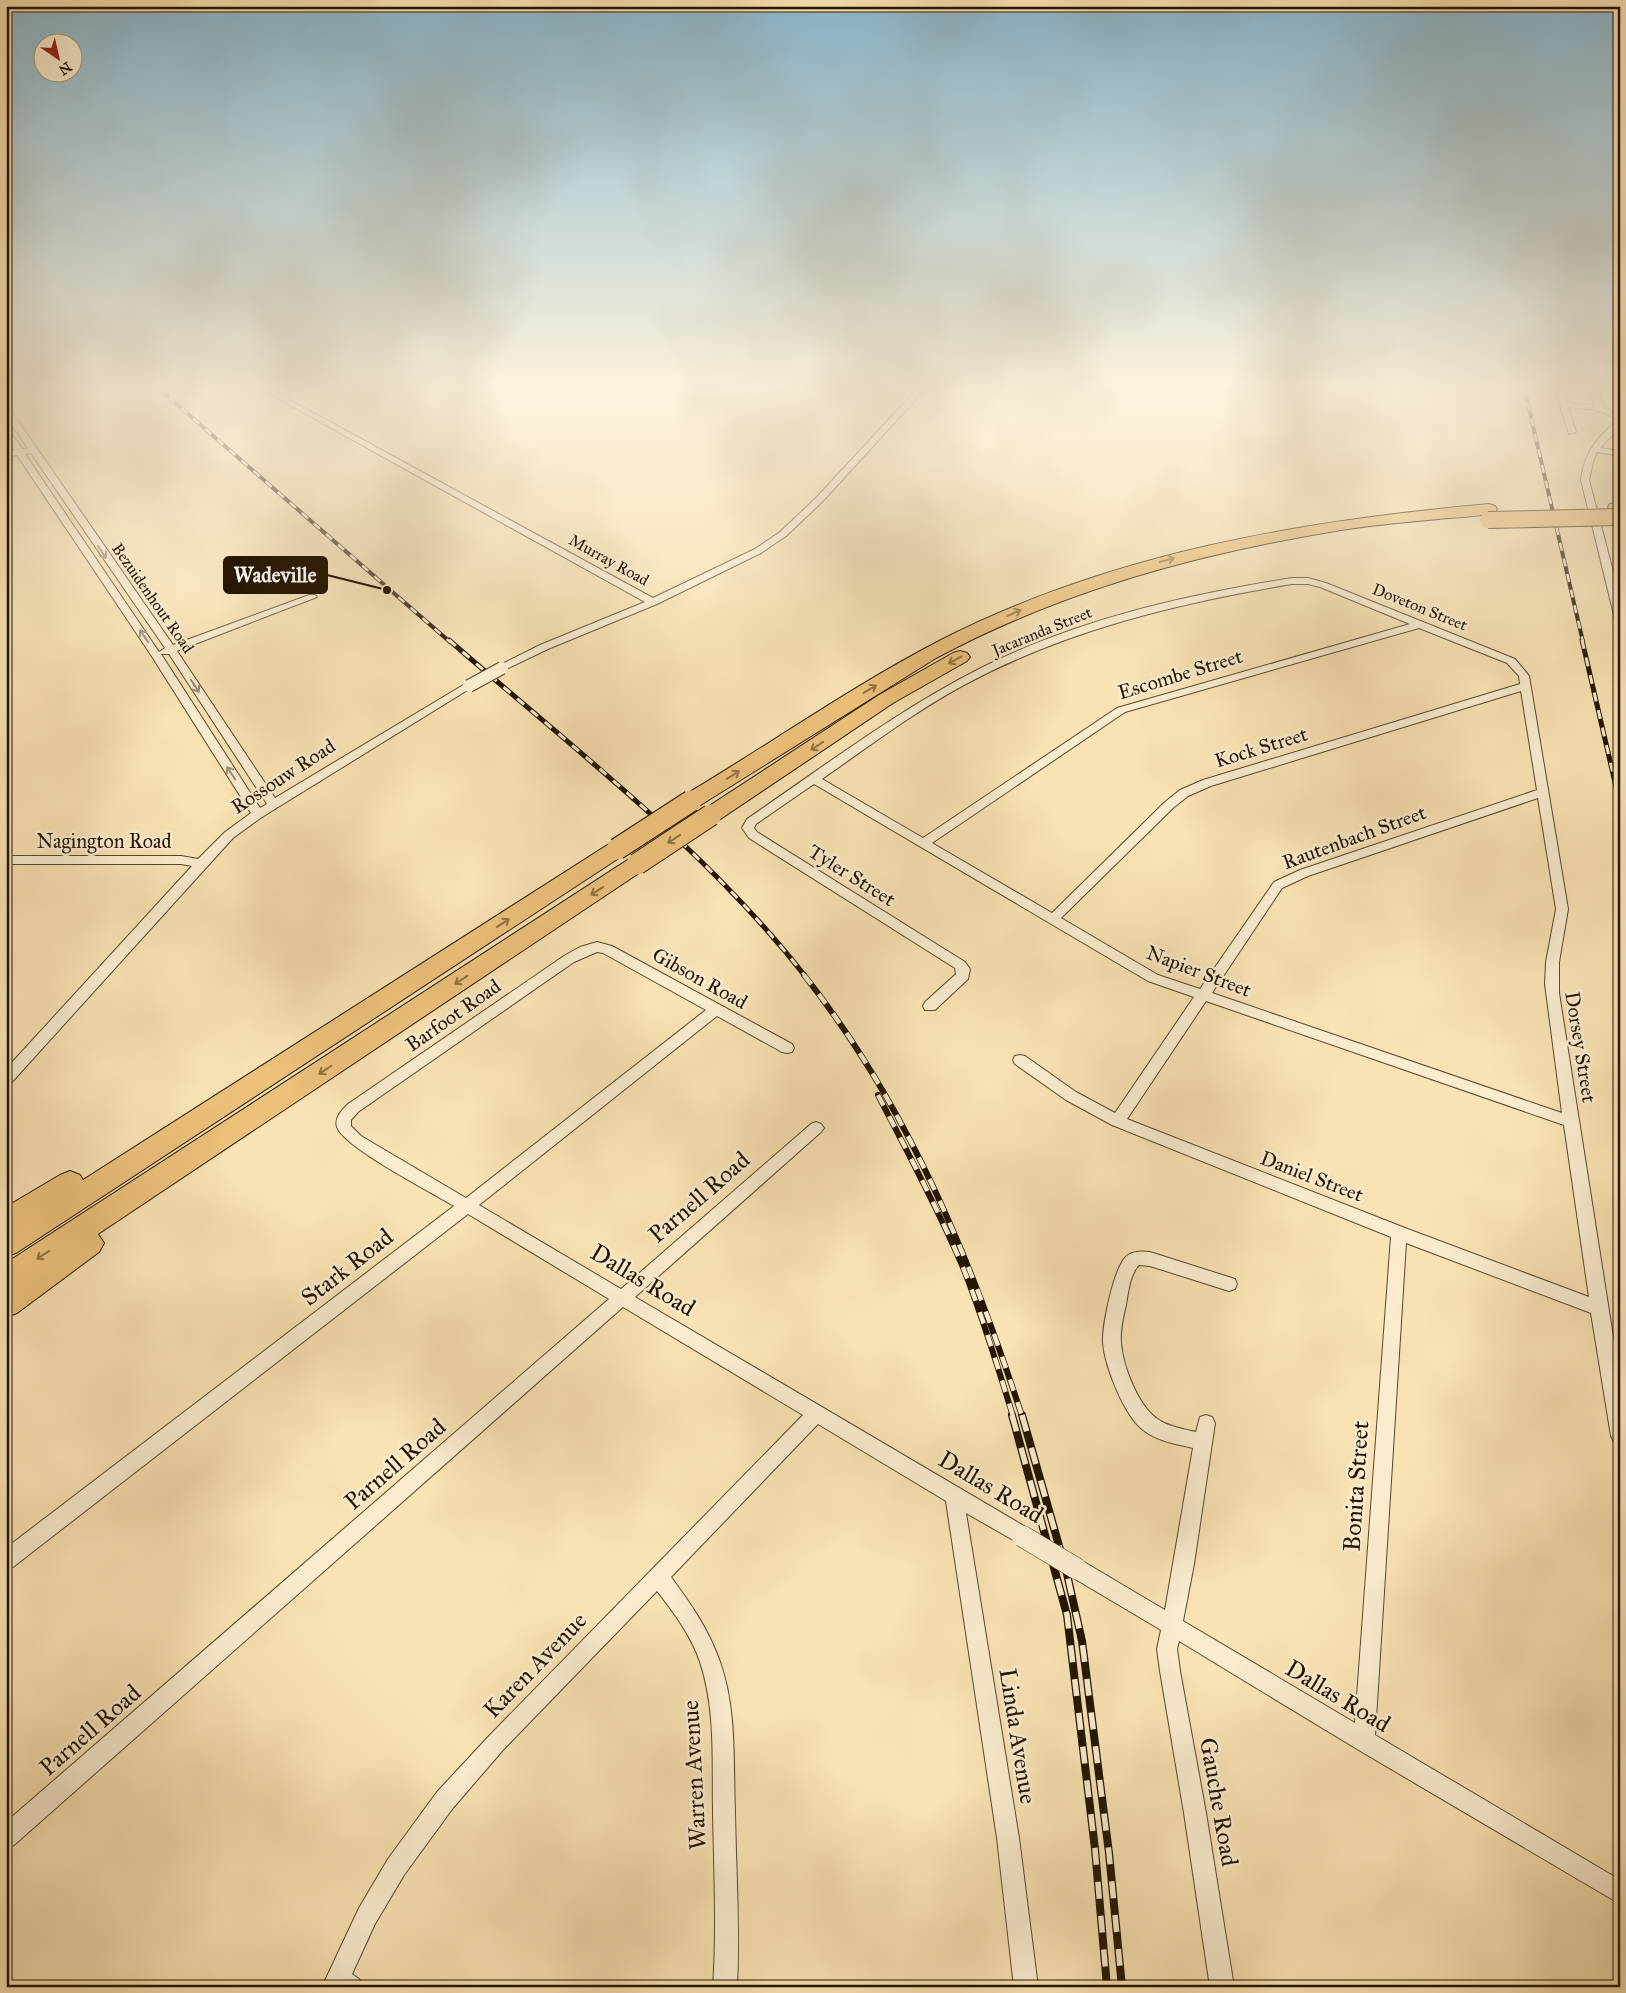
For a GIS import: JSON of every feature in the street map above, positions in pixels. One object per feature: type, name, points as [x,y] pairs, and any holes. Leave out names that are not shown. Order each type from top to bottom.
[{"type":"highway","points":[[6,1278],[220,1139],[627,856],[692,801],[919,660],[964,636],[1073,589],[1167,560],[1266,536],[1379,519],[1489,514],[1619,512]]},
{"type":"highway","points":[[6,1222],[286,1052],[417,979],[627,856],[711,815],[886,700],[980,646],[1034,621],[1089,599],[1184,568],[1280,546],[1489,514]]},
{"type":"highway","points":[[6,1244],[417,979]]},
{"type":"highway","points":[[6,1304],[176,1178],[220,1139]]},
{"type":"street","name":"Bezuidenhout Road","points":[[39,480],[156,655],[258,814]]},
{"type":"street","name":"Bezuidenhout Road","points":[[54,480],[273,804]]},
{"type":"street","name":"Murray Road","points":[[431,480],[654,602]]},
{"type":"street","points":[[654,602],[758,551],[783,534],[838,480]]},
{"type":"street","points":[[1586,480],[1586,490],[1620,619]]},
{"type":"street","points":[[43,486],[56,483]]},
{"type":"street","points":[[71,528],[84,525]]},
{"type":"street","points":[[1608,573],[1620,573]]},
{"type":"street","name":"Doveton Street","points":[[1308,581],[1503,656],[1518,667]]},
{"type":"street","name":"Jacaranda Street","points":[[814,780],[918,708],[987,669],[1051,641],[1126,615],[1189,599],[1268,584],[1308,581]]},
{"type":"street","points":[[156,655],[312,597]]},
{"type":"street","name":"Rossouw Road","points":[[6,1079],[229,835],[273,804],[469,686],[544,647],[654,602]]},
{"type":"street","points":[[124,608],[138,604]]},
{"type":"street","name":"Escombe Street","points":[[923,843],[1121,710],[1421,624]]},
{"type":"street","name":"Dorsey Street","points":[[1518,667],[1524,676],[1562,909],[1553,955],[1552,993],[1620,1436]]},
{"type":"street","name":"Kock Street","points":[[1052,920],[1168,805],[1184,793],[1208,783],[1525,686]]},
{"type":"street","points":[[205,731],[221,725]]},
{"type":"street","name":"Napier Street","points":[[814,780],[1148,975],[1202,996],[1572,1122]]},
{"type":"street","name":"Tyler Street","points":[[814,780],[751,822],[748,828],[960,966],[963,969],[963,976],[930,1006]]},
{"type":"street","name":"Rautenbach Street","points":[[1117,1121],[1278,885],[1304,873],[1544,792]]},
{"type":"street","name":"Nagington Road","points":[[6,860],[181,860],[201,864]]},
{"type":"street","name":"Gibson Road","points":[[592,948],[607,950],[787,1048]]},
{"type":"street","name":"Barfoot Road","points":[[343,1121],[348,1112],[569,959],[592,948]]},
{"type":"street","name":"Stark Road","points":[[6,1560],[468,1204],[715,1010]]},
{"type":"street","name":"Daniel Street","points":[[1020,1060],[1071,1096],[1117,1121],[1399,1233],[1599,1308]]},
{"type":"street","name":"Dallas Road","points":[[343,1121],[344,1130],[356,1140],[468,1204],[1364,1742],[1620,1893]]},
{"type":"street","name":"Parnell Road","points":[[6,1837],[816,1128]]},
{"type":"street","name":"Bonita Street","points":[[1364,1742],[1399,1233]]},
{"type":"street","points":[[1202,1442],[1156,1429],[1140,1415],[1126,1388],[1114,1354],[1112,1333],[1125,1272],[1128,1266],[1136,1259],[1150,1259],[1229,1284]]},
{"type":"street","name":"Karen Avenue","points":[[341,1984],[367,1916],[396,1867],[445,1800],[496,1743],[817,1413]]},
{"type":"street","name":"Gauche Road","points":[[1206,1422],[1184,1564],[1168,1649],[1170,1671],[1196,1813],[1222,1987]]},
{"type":"street","name":"Linda Avenue","points":[[954,1495],[1008,1838],[1026,1987]]},
{"type":"street","name":"Warren Avenue","points":[[658,1576],[682,1608],[703,1642],[717,1690],[721,1734],[726,1896],[725,1987]]},
{"type":"railway","points":[[264,480],[450,642]]},
{"type":"railway","points":[[1546,480],[1583,642]]},
{"type":"railway","points":[[449,640],[680,841],[766,929],[805,976]]},
{"type":"railway","points":[[1582,640],[1620,804]]},
{"type":"railway","points":[[804,975],[841,1025],[905,1130],[958,1242],[981,1299],[1022,1416]]},
{"type":"railway","points":[[878,1095],[932,1200],[962,1265],[983,1321],[1013,1416]]},
{"type":"railway","points":[[1012,1415],[1067,1615],[1095,1849],[1107,1987]]},
{"type":"railway","points":[[1022,1415],[1067,1574],[1082,1641],[1109,1853],[1122,1987]]},
{"type":"place","name":"Wadeville","points":[[387,590]]}]
